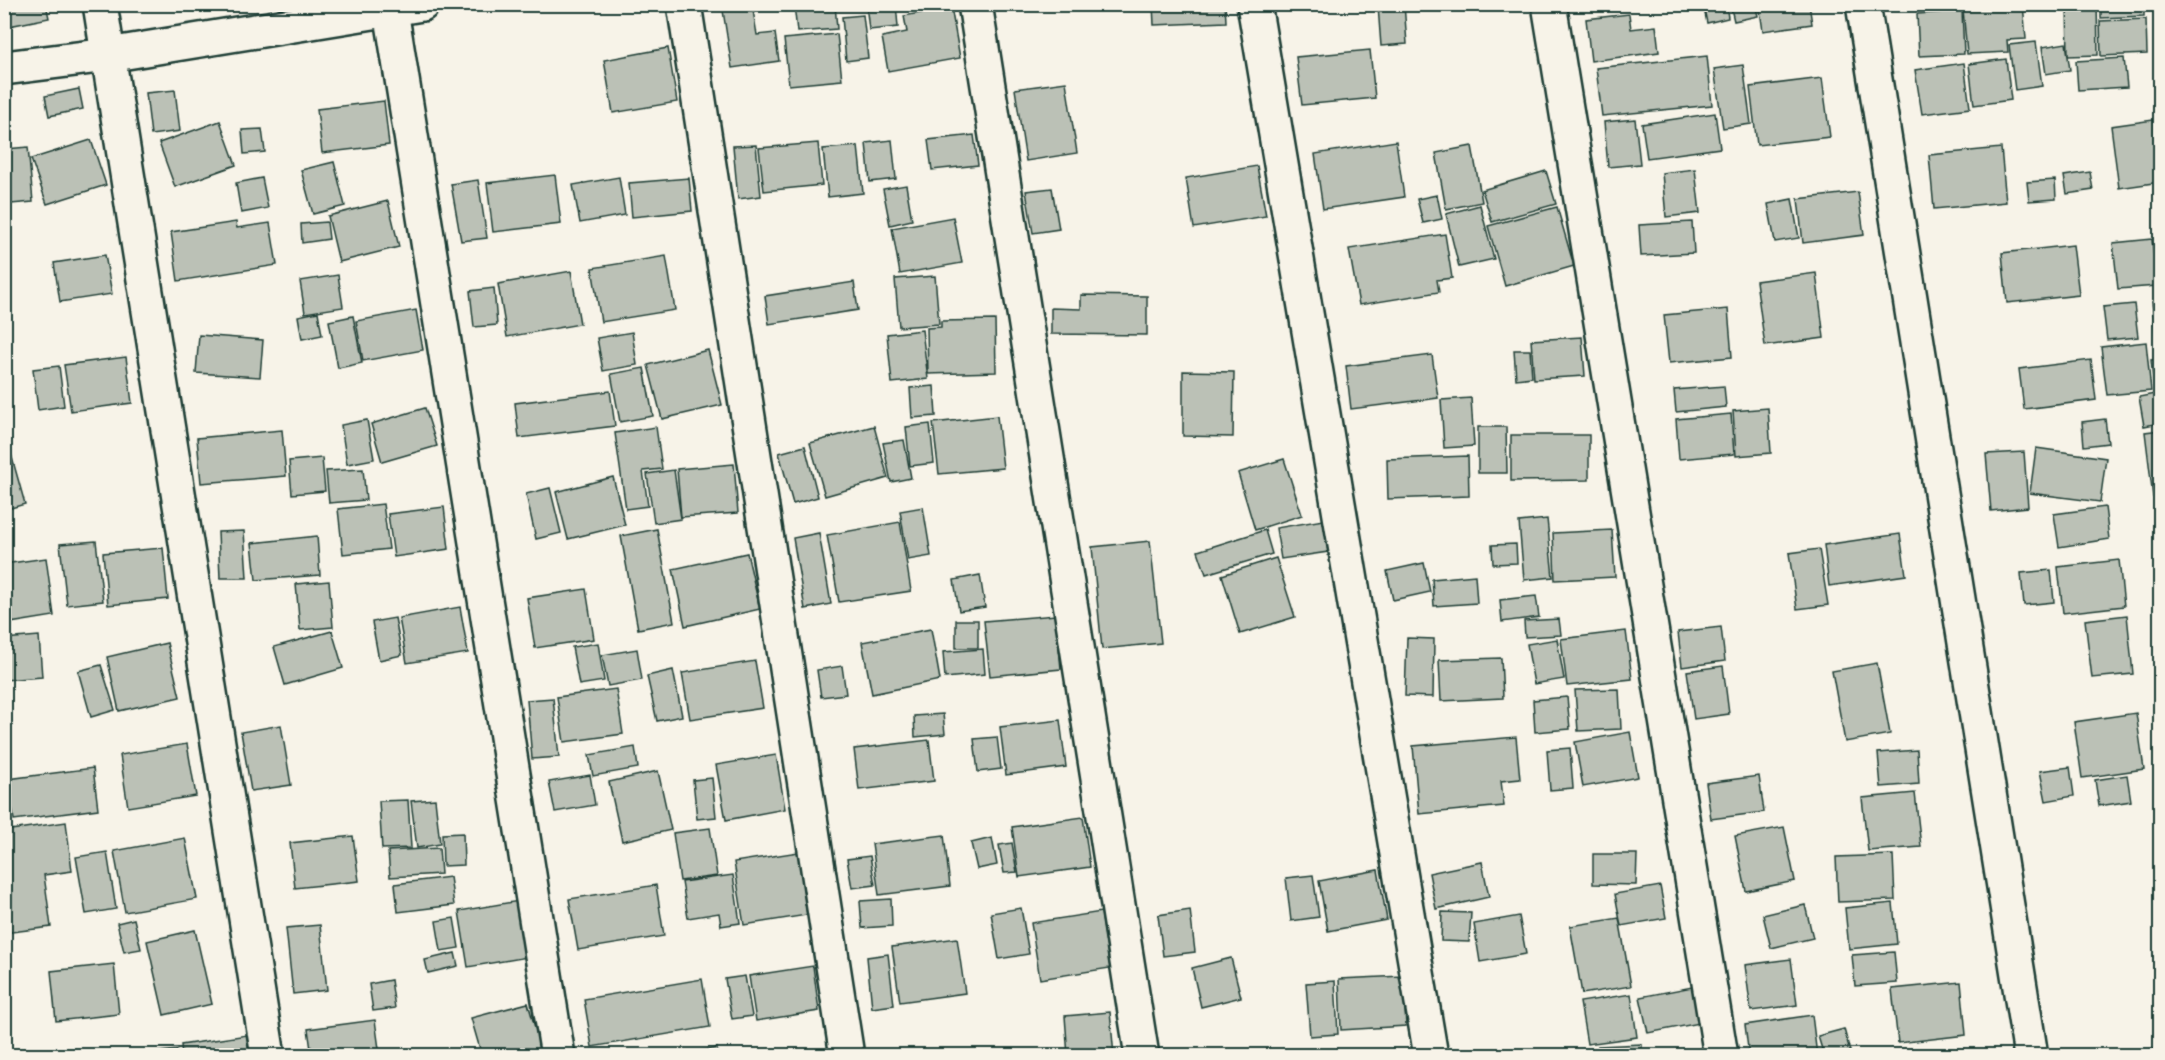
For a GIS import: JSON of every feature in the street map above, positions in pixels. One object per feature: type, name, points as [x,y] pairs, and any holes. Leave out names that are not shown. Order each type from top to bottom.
[{"type":"street","points":[[100,4],[268,1056]]},
{"type":"street","points":[[684,4],[848,1056]]},
{"type":"street","points":[[975,4],[1142,1056]]},
{"type":"street","points":[[1254,4],[1431,1056]]},
{"type":"street","points":[[1549,4],[1721,1056]]},
{"type":"street","points":[[1863,4],[2031,1056]]},
{"type":"street","points":[[4,68],[108,55],[401,6],[558,1056]]},
{"type":"building","points":[[4,4],[46,4],[49,18],[4,27]]},
{"type":"building","points":[[722,4],[752,4],[757,35],[775,33],[779,61],[732,68]]},
{"type":"building","points":[[794,4],[835,4],[837,29],[797,32]]},
{"type":"building","points":[[866,4],[896,4],[898,27],[869,30]]},
{"type":"building","points":[[1153,4],[1225,4],[1226,22],[1154,25]]},
{"type":"building","points":[[1404,4],[1407,44],[1381,46],[1378,6]]},
{"type":"building","points":[[1574,4],[1603,4],[1603,5],[1575,9]]},
{"type":"building","points":[[1703,4],[1726,4],[1728,18],[1707,23]]},
{"type":"building","points":[[1730,4],[1755,4],[1758,16],[1734,21]]},
{"type":"building","points":[[1759,4],[1809,4],[1812,24],[1763,31]]},
{"type":"building","points":[[2023,4],[2026,39],[2007,40],[2008,52],[1967,54],[1963,9]]},
{"type":"building","points":[[2067,4],[2097,4],[2098,55],[2068,56]]},
{"type":"building","points":[[2101,4],[2144,4],[2144,16],[2101,18]]},
{"type":"building","points":[[951,7],[960,58],[888,71],[882,37],[907,32],[904,16]]},
{"type":"building","points":[[1962,11],[1964,54],[1919,56],[1917,14]]},
{"type":"building","points":[[1629,14],[1631,29],[1656,26],[1659,52],[1591,61],[1586,19]]},
{"type":"building","points":[[863,15],[868,58],[846,61],[842,17]]},
{"type":"building","points":[[2146,19],[2147,54],[2101,56],[2100,21]]},
{"type":"building","points":[[837,34],[842,80],[789,85],[784,39]]},
{"type":"building","points":[[2036,42],[2042,86],[2015,90],[2009,45]]},
{"type":"building","points":[[2066,43],[2070,70],[2046,74],[2042,47]]},
{"type":"building","points":[[668,48],[677,102],[613,113],[604,60]]},
{"type":"building","points":[[1370,50],[1375,98],[1302,105],[1296,57]]},
{"type":"building","points":[[1707,56],[1712,105],[1602,116],[1596,68]]},
{"type":"building","points":[[2124,58],[2127,87],[2078,90],[2076,61]]},
{"type":"building","points":[[2006,59],[2011,100],[1974,105],[1969,64]]},
{"type":"building","points":[[1964,63],[1970,108],[1922,114],[1915,70]]},
{"type":"building","points":[[1743,65],[1751,124],[1723,128],[1714,69]]},
{"type":"building","points":[[1822,78],[1830,137],[1757,145],[1750,87]]},
{"type":"building","points":[[1066,82],[1077,153],[1026,161],[1015,89]]},
{"type":"building","points":[[79,89],[83,109],[49,116],[45,96]]},
{"type":"building","points":[[175,90],[180,131],[151,135],[146,93]]},
{"type":"building","points":[[384,101],[389,145],[322,153],[317,109]]},
{"type":"building","points":[[4,109],[9,148],[4,148]]},
{"type":"building","points":[[1715,113],[1720,148],[1647,158],[1642,124]]},
{"type":"building","points":[[1635,119],[1640,164],[1608,167],[1604,122]]},
{"type":"building","points":[[2160,119],[2160,182],[2119,188],[2111,126]]},
{"type":"building","points":[[220,121],[236,165],[175,187],[159,143]]},
{"type":"building","points":[[262,129],[265,152],[244,154],[242,130]]},
{"type":"building","points":[[974,135],[978,165],[932,170],[928,140]]},
{"type":"building","points":[[91,140],[106,185],[47,204],[31,159]]},
{"type":"building","points":[[892,140],[896,179],[870,182],[866,143]]},
{"type":"building","points":[[1396,141],[1404,197],[1323,209],[1315,154]]},
{"type":"building","points":[[818,143],[822,185],[764,191],[759,148]]},
{"type":"building","points":[[756,145],[761,196],[738,199],[733,146]]},
{"type":"building","points":[[858,146],[863,193],[828,197],[823,149]]},
{"type":"building","points":[[1472,146],[1482,202],[1446,209],[1436,153]]},
{"type":"building","points":[[28,147],[33,202],[11,204],[6,149]]},
{"type":"building","points":[[2001,148],[2006,202],[1934,209],[1929,155]]},
{"type":"building","points":[[4,154],[10,196],[4,197]]},
{"type":"building","points":[[334,162],[345,206],[313,214],[301,170]]},
{"type":"building","points":[[1257,166],[1266,216],[1194,228],[1186,178]]},
{"type":"building","points":[[1695,169],[1700,213],[1666,217],[1662,173]]},
{"type":"building","points":[[1546,171],[1556,204],[1492,222],[1482,190]]},
{"type":"building","points":[[2090,172],[2093,190],[2067,194],[2064,176]]},
{"type":"building","points":[[555,175],[561,224],[493,232],[487,183]]},
{"type":"building","points":[[619,177],[625,215],[580,223],[573,185]]},
{"type":"building","points":[[262,178],[268,208],[241,213],[236,183]]},
{"type":"building","points":[[689,178],[692,211],[632,217],[629,183]]},
{"type":"building","points":[[478,180],[487,238],[461,241],[451,184]]},
{"type":"building","points":[[2055,180],[2056,199],[2029,201],[2027,182]]},
{"type":"building","points":[[906,185],[912,220],[890,225],[883,189]]},
{"type":"building","points":[[1052,188],[1059,229],[1033,233],[1026,191]]},
{"type":"building","points":[[1858,192],[1864,235],[1803,243],[1798,199]]},
{"type":"building","points":[[1437,195],[1442,219],[1423,223],[1417,199]]},
{"type":"building","points":[[1792,199],[1799,238],[1775,242],[1768,204]]},
{"type":"building","points":[[388,201],[399,247],[339,262],[328,216]]},
{"type":"building","points":[[1480,205],[1494,259],[1459,267],[1446,214]]},
{"type":"building","points":[[1557,207],[1574,266],[1505,286],[1488,226]]},
{"type":"building","points":[[953,217],[962,263],[900,274],[892,228]]},
{"type":"building","points":[[236,222],[237,228],[270,223],[277,265],[178,281],[171,232]]},
{"type":"building","points":[[327,222],[329,239],[302,243],[301,224]]},
{"type":"building","points":[[1692,222],[1694,253],[1641,256],[1639,225]]},
{"type":"building","points":[[1445,234],[1452,278],[1437,280],[1439,292],[1359,305],[1349,249]]},
{"type":"building","points":[[2152,239],[2157,286],[2118,289],[2113,243]]},
{"type":"building","points":[[2073,245],[2079,295],[2007,303],[2002,253]]},
{"type":"building","points":[[105,255],[112,294],[60,302],[54,263]]},
{"type":"building","points":[[666,256],[675,310],[601,322],[592,268]]},
{"type":"building","points":[[571,271],[580,324],[507,337],[498,284]]},
{"type":"building","points":[[1816,273],[1824,338],[1765,346],[1756,281]]},
{"type":"building","points":[[338,275],[343,307],[305,313],[300,281]]},
{"type":"building","points":[[935,276],[939,324],[899,327],[895,279]]},
{"type":"building","points":[[854,282],[858,310],[769,324],[765,296]]},
{"type":"building","points":[[494,288],[497,325],[474,327],[470,291]]},
{"type":"building","points":[[1081,295],[1147,296],[1147,335],[1051,334],[1051,308],[1081,309]]},
{"type":"building","points":[[2160,301],[2160,336],[2156,337],[2152,302]]},
{"type":"building","points":[[2134,304],[2138,337],[2107,340],[2103,307]]},
{"type":"building","points":[[1728,309],[1732,357],[1669,363],[1664,315]]},
{"type":"building","points":[[416,310],[423,350],[363,361],[356,321]]},
{"type":"building","points":[[318,312],[322,335],[302,339],[298,316]]},
{"type":"building","points":[[353,316],[362,363],[338,368],[329,321]]},
{"type":"building","points":[[995,320],[996,372],[928,374],[927,328],[941,327],[941,321]]},
{"type":"building","points":[[922,330],[928,379],[892,383],[887,334]]},
{"type":"building","points":[[632,332],[637,365],[603,371],[597,338]]},
{"type":"building","points":[[199,335],[263,340],[260,377],[196,373]]},
{"type":"building","points":[[1582,337],[1585,376],[1534,379],[1531,340]]},
{"type":"building","points":[[2146,342],[2151,391],[2107,395],[2101,347]]},
{"type":"building","points":[[708,350],[722,405],[662,419],[648,365]]},
{"type":"building","points":[[1514,350],[1530,350],[1532,377],[1516,379]]},
{"type":"building","points":[[1432,355],[1438,398],[1351,409],[1346,366]]},
{"type":"building","points":[[126,357],[132,403],[71,411],[64,365]]},
{"type":"building","points":[[2160,359],[2160,387],[2154,388],[2151,360]]},
{"type":"building","points":[[2091,360],[2096,400],[2024,409],[2019,369]]},
{"type":"building","points":[[59,366],[64,406],[38,410],[33,369]]},
{"type":"building","points":[[644,368],[653,416],[620,422],[611,374]]},
{"type":"building","points":[[1183,371],[1234,372],[1233,437],[1183,436]]},
{"type":"building","points":[[934,386],[936,416],[912,418],[910,388]]},
{"type":"building","points":[[1724,386],[1726,407],[1676,412],[1674,390]]},
{"type":"building","points":[[610,391],[615,426],[519,438],[515,403]]},
{"type":"building","points":[[2160,393],[2160,423],[2144,426],[2139,397]]},
{"type":"building","points":[[1471,398],[1474,446],[1444,448],[1441,400]]},
{"type":"building","points":[[425,408],[437,446],[382,462],[371,424]]},
{"type":"building","points":[[1768,408],[1771,453],[1736,456],[1733,411]]},
{"type":"building","points":[[1731,414],[1734,454],[1679,459],[1676,419]]},
{"type":"building","points":[[997,416],[1003,468],[939,474],[933,423]]},
{"type":"building","points":[[2105,419],[2108,443],[2084,446],[2082,422]]},
{"type":"building","points":[[367,420],[374,459],[347,464],[341,425]]},
{"type":"building","points":[[930,424],[934,463],[910,466],[906,427]]},
{"type":"building","points":[[874,426],[888,478],[825,496],[810,443]]},
{"type":"building","points":[[656,427],[662,469],[643,471],[648,506],[626,509],[615,433]]},
{"type":"building","points":[[1478,427],[1506,427],[1507,473],[1478,473]]},
{"type":"building","points":[[282,430],[286,476],[201,483],[197,438]]},
{"type":"building","points":[[2160,430],[2160,496],[2153,497],[2145,432]]},
{"type":"building","points":[[1511,435],[1589,435],[1589,480],[1511,481]]},
{"type":"building","points":[[904,440],[911,478],[891,482],[883,443]]},
{"type":"building","points":[[805,446],[818,497],[793,504],[779,453]]},
{"type":"building","points":[[2036,448],[2106,458],[2100,502],[2030,493]]},
{"type":"building","points":[[2024,452],[2028,507],[1991,511],[1986,454]]},
{"type":"building","points":[[11,454],[25,504],[4,510],[4,456]]},
{"type":"building","points":[[1468,456],[1469,496],[1388,499],[1387,459]]},
{"type":"building","points":[[322,458],[325,491],[292,494],[289,461]]},
{"type":"building","points":[[1284,459],[1302,515],[1255,530],[1238,473]]},
{"type":"building","points":[[734,464],[738,513],[681,517],[677,469]]},
{"type":"building","points":[[363,469],[366,500],[329,503],[326,471]]},
{"type":"building","points":[[674,470],[681,519],[654,523],[647,474]]},
{"type":"building","points":[[613,477],[625,525],[568,539],[556,492]]},
{"type":"building","points":[[550,488],[561,533],[536,539],[526,494]]},
{"type":"building","points":[[383,504],[389,549],[343,554],[338,509]]},
{"type":"building","points":[[444,507],[449,549],[394,557],[388,514]]},
{"type":"building","points":[[923,507],[931,556],[908,560],[900,511]]},
{"type":"building","points":[[2105,507],[2109,539],[2059,547],[2054,514]]},
{"type":"building","points":[[1547,519],[1553,577],[1524,580],[1519,522]]},
{"type":"building","points":[[1323,520],[1328,552],[1281,559],[1276,528]]},
{"type":"building","points":[[900,522],[911,591],[839,602],[827,535]]},
{"type":"building","points":[[657,529],[674,622],[638,629],[621,536]]},
{"type":"building","points":[[1265,530],[1272,554],[1206,574],[1198,551]]},
{"type":"building","points":[[1612,530],[1615,577],[1555,580],[1553,533]]},
{"type":"building","points":[[244,531],[247,578],[220,578],[218,532]]},
{"type":"building","points":[[819,533],[831,604],[805,609],[793,538]]},
{"type":"building","points":[[1900,534],[1906,575],[1829,586],[1824,545]]},
{"type":"building","points":[[317,536],[320,575],[256,580],[252,543]]},
{"type":"building","points":[[96,541],[103,601],[67,605],[60,544]]},
{"type":"building","points":[[1150,541],[1161,643],[1102,649],[1092,547]]},
{"type":"building","points":[[1516,544],[1517,563],[1493,564],[1492,545]]},
{"type":"building","points":[[163,548],[168,599],[108,605],[103,553]]},
{"type":"building","points":[[1819,549],[1828,605],[1797,609],[1789,553]]},
{"type":"building","points":[[747,553],[760,609],[685,626],[673,569]]},
{"type":"building","points":[[46,558],[54,616],[4,624],[4,564]]},
{"type":"building","points":[[1276,558],[1295,617],[1240,634],[1222,575]]},
{"type":"building","points":[[2119,560],[2124,606],[2063,613],[2058,567]]},
{"type":"building","points":[[1424,563],[1430,592],[1393,600],[1387,571]]},
{"type":"building","points":[[2051,570],[2054,602],[2024,605],[2021,573]]},
{"type":"building","points":[[980,575],[985,607],[959,611],[954,580]]},
{"type":"building","points":[[1475,575],[1477,603],[1434,606],[1432,579]]},
{"type":"building","points":[[329,581],[333,627],[300,630],[296,584]]},
{"type":"building","points":[[586,589],[594,639],[535,648],[527,598]]},
{"type":"building","points":[[1536,596],[1539,617],[1502,622],[1500,600]]},
{"type":"building","points":[[460,607],[468,653],[407,663],[399,618]]},
{"type":"building","points":[[1056,615],[1061,669],[990,676],[984,621]]},
{"type":"building","points":[[2127,615],[2133,674],[2092,678],[2085,620]]},
{"type":"building","points":[[395,618],[402,655],[379,660],[372,622]]},
{"type":"building","points":[[1559,619],[1561,635],[1525,637],[1524,621]]},
{"type":"building","points":[[956,620],[978,620],[978,648],[956,648]]},
{"type":"building","points":[[1721,627],[1725,661],[1682,667],[1678,632]]},
{"type":"building","points":[[931,629],[940,680],[872,694],[862,642]]},
{"type":"building","points":[[332,631],[343,668],[285,685],[274,647]]},
{"type":"building","points":[[1626,631],[1632,679],[1567,686],[1561,639]]},
{"type":"building","points":[[39,636],[42,677],[4,680],[4,639]]},
{"type":"building","points":[[1407,638],[1434,639],[1433,697],[1405,696]]},
{"type":"building","points":[[1557,639],[1564,679],[1534,684],[1527,644]]},
{"type":"building","points":[[167,643],[180,697],[119,711],[107,657]]},
{"type":"building","points":[[598,643],[604,681],[579,685],[572,647]]},
{"type":"building","points":[[637,649],[642,680],[608,686],[602,655]]},
{"type":"building","points":[[983,649],[985,674],[945,678],[943,652]]},
{"type":"building","points":[[1501,658],[1503,698],[1441,701],[1439,660]]},
{"type":"building","points":[[755,661],[763,708],[690,719],[682,673]]},
{"type":"building","points":[[1877,663],[1890,734],[1845,742],[1832,671]]},
{"type":"building","points":[[101,665],[115,710],[91,717],[78,671]]},
{"type":"building","points":[[842,666],[846,694],[821,697],[817,670]]},
{"type":"building","points":[[1723,666],[1729,714],[1694,719],[1687,671]]},
{"type":"building","points":[[673,670],[682,716],[657,721],[647,676]]},
{"type":"building","points":[[616,689],[623,734],[564,742],[557,697]]},
{"type":"building","points":[[1619,689],[1621,729],[1578,731],[1575,690]]},
{"type":"building","points":[[1567,697],[1570,729],[1535,732],[1533,700]]},
{"type":"building","points":[[553,698],[559,757],[532,759],[527,700]]},
{"type":"building","points":[[2136,713],[2144,769],[2082,778],[2074,722]]},
{"type":"building","points":[[943,714],[945,734],[915,737],[914,716]]},
{"type":"building","points":[[1060,720],[1066,767],[1006,775],[1000,727]]},
{"type":"building","points":[[281,725],[291,785],[251,791],[241,732]]},
{"type":"building","points":[[1630,732],[1638,777],[1583,787],[1575,742]]},
{"type":"building","points":[[997,737],[1001,769],[978,772],[974,739]]},
{"type":"building","points":[[1516,737],[1520,779],[1501,781],[1504,806],[1419,814],[1413,746]]},
{"type":"building","points":[[929,740],[934,781],[859,790],[854,749]]},
{"type":"building","points":[[187,744],[196,796],[128,807],[120,755]]},
{"type":"building","points":[[635,747],[638,768],[593,776],[589,755]]},
{"type":"building","points":[[1570,748],[1573,788],[1550,790],[1547,750]]},
{"type":"building","points":[[1917,750],[1919,784],[1881,787],[1878,753]]},
{"type":"building","points":[[776,755],[785,809],[726,820],[716,765]]},
{"type":"building","points":[[2070,767],[2074,796],[2046,801],[2040,771]]},
{"type":"building","points":[[93,768],[98,809],[14,820],[8,779]]},
{"type":"building","points":[[658,771],[671,830],[622,841],[609,782]]},
{"type":"building","points":[[590,775],[595,805],[555,812],[549,782]]},
{"type":"building","points":[[2127,775],[2131,801],[2099,806],[2095,780]]},
{"type":"building","points":[[1759,776],[1764,812],[1711,819],[1706,783]]},
{"type":"building","points":[[712,778],[716,817],[697,819],[693,780]]},
{"type":"building","points":[[1915,793],[1921,847],[1868,851],[1862,798]]},
{"type":"building","points":[[435,799],[440,844],[417,848],[411,801]]},
{"type":"building","points":[[408,800],[411,848],[382,849],[379,801]]},
{"type":"building","points":[[1083,817],[1090,867],[1019,877],[1012,827]]},
{"type":"building","points":[[66,822],[72,871],[44,875],[51,927],[4,933],[4,831]]},
{"type":"building","points":[[1784,827],[1795,881],[1746,891],[1735,836]]},
{"type":"building","points":[[710,828],[717,876],[680,881],[673,833]]},
{"type":"building","points":[[463,833],[464,865],[443,866],[442,834]]},
{"type":"building","points":[[944,835],[950,886],[879,895],[872,844]]},
{"type":"building","points":[[353,836],[359,881],[295,888],[290,843]]},
{"type":"building","points":[[185,838],[197,899],[125,912],[114,851]]},
{"type":"building","points":[[992,838],[997,865],[977,869],[971,843]]},
{"type":"building","points":[[1012,843],[1017,872],[1004,873],[999,845]]},
{"type":"building","points":[[439,848],[441,874],[390,877],[388,851]]},
{"type":"building","points":[[107,852],[116,909],[86,914],[76,857]]},
{"type":"building","points":[[798,852],[807,915],[744,925],[734,862]]},
{"type":"building","points":[[1593,854],[1637,854],[1636,885],[1593,884]]},
{"type":"building","points":[[1893,855],[1895,900],[1838,902],[1836,857]]},
{"type":"building","points":[[870,856],[875,885],[852,888],[847,859]]},
{"type":"building","points":[[1482,862],[1489,897],[1436,909],[1429,873]]},
{"type":"building","points":[[1378,870],[1387,920],[1328,931],[1319,881]]},
{"type":"building","points":[[733,875],[740,923],[721,926],[719,913],[688,918],[682,882]]},
{"type":"building","points":[[1313,875],[1319,917],[1291,921],[1286,878]]},
{"type":"building","points":[[450,877],[454,905],[398,912],[395,884]]},
{"type":"building","points":[[656,885],[664,936],[578,950],[569,899]]},
{"type":"building","points":[[1660,886],[1666,918],[1621,926],[1615,894]]},
{"type":"building","points":[[891,899],[892,926],[862,928],[860,901]]},
{"type":"building","points":[[519,901],[528,957],[468,967],[459,911]]},
{"type":"building","points":[[1893,903],[1897,944],[1849,949],[1845,908]]},
{"type":"building","points":[[1805,905],[1813,938],[1771,948],[1763,915]]},
{"type":"building","points":[[1021,908],[1029,954],[999,959],[991,913]]},
{"type":"building","points":[[1190,910],[1195,952],[1163,956],[1158,915]]},
{"type":"building","points":[[1101,912],[1110,968],[1040,979],[1031,923]]},
{"type":"building","points":[[1442,912],[1471,913],[1469,942],[1441,941]]},
{"type":"building","points":[[1519,916],[1526,954],[1480,962],[1474,924]]},
{"type":"building","points":[[454,918],[459,948],[441,951],[436,921]]},
{"type":"building","points":[[1619,918],[1631,986],[1582,994],[1570,926]]},
{"type":"building","points":[[134,919],[141,949],[124,952],[117,923]]},
{"type":"building","points":[[320,925],[327,990],[293,994],[286,928]]},
{"type":"building","points":[[195,930],[212,1004],[164,1015],[147,941]]},
{"type":"building","points":[[957,938],[965,993],[900,1002],[892,947]]},
{"type":"building","points":[[1894,952],[1897,983],[1855,986],[1852,955]]},
{"type":"building","points":[[455,953],[458,966],[428,973],[425,960]]},
{"type":"building","points":[[888,954],[894,1005],[872,1008],[867,957]]},
{"type":"building","points":[[1231,958],[1241,997],[1201,1007],[1192,968]]},
{"type":"building","points":[[1791,959],[1797,1005],[1751,1011],[1745,965]]},
{"type":"building","points":[[114,964],[119,1014],[56,1021],[51,971]]},
{"type":"building","points":[[813,966],[819,1011],[756,1021],[749,976]]},
{"type":"building","points":[[745,976],[752,1016],[732,1019],[725,979]]},
{"type":"building","points":[[1403,976],[1406,1026],[1341,1030],[1339,979]]},
{"type":"building","points":[[702,979],[710,1027],[592,1047],[584,999]]},
{"type":"building","points":[[391,980],[395,1008],[373,1011],[369,984]]},
{"type":"building","points":[[1335,981],[1338,1034],[1310,1036],[1306,983]]},
{"type":"building","points":[[1961,982],[1966,1035],[1898,1043],[1892,989]]},
{"type":"building","points":[[1692,987],[1700,1023],[1648,1033],[1640,997]]},
{"type":"building","points":[[1631,994],[1637,1037],[1587,1044],[1580,1002]]},
{"type":"building","points":[[528,1003],[542,1052],[530,1056],[482,1056],[471,1018]]},
{"type":"building","points":[[1110,1012],[1114,1056],[1068,1056],[1065,1016]]},
{"type":"building","points":[[1812,1015],[1817,1056],[1749,1056],[1745,1025]]},
{"type":"building","points":[[375,1020],[380,1056],[312,1056],[308,1029]]},
{"type":"building","points":[[1844,1029],[1851,1055],[1824,1056],[1818,1036]]},
{"type":"building","points":[[247,1035],[250,1056],[182,1056],[181,1045]]},
{"type":"building","points":[[1642,1044],[1642,1056],[1599,1056],[1598,1046]]},
{"type":"building","points":[[717,1048],[718,1056],[693,1056],[692,1052]]},
{"type":"building","points":[[2160,1048],[2160,1056],[2108,1056]]},
{"type":"building","points":[[177,1050],[178,1056],[150,1056],[150,1053]]},
{"type":"building","points":[[1491,1051],[1491,1056],[1468,1056],[1468,1052]]}]
